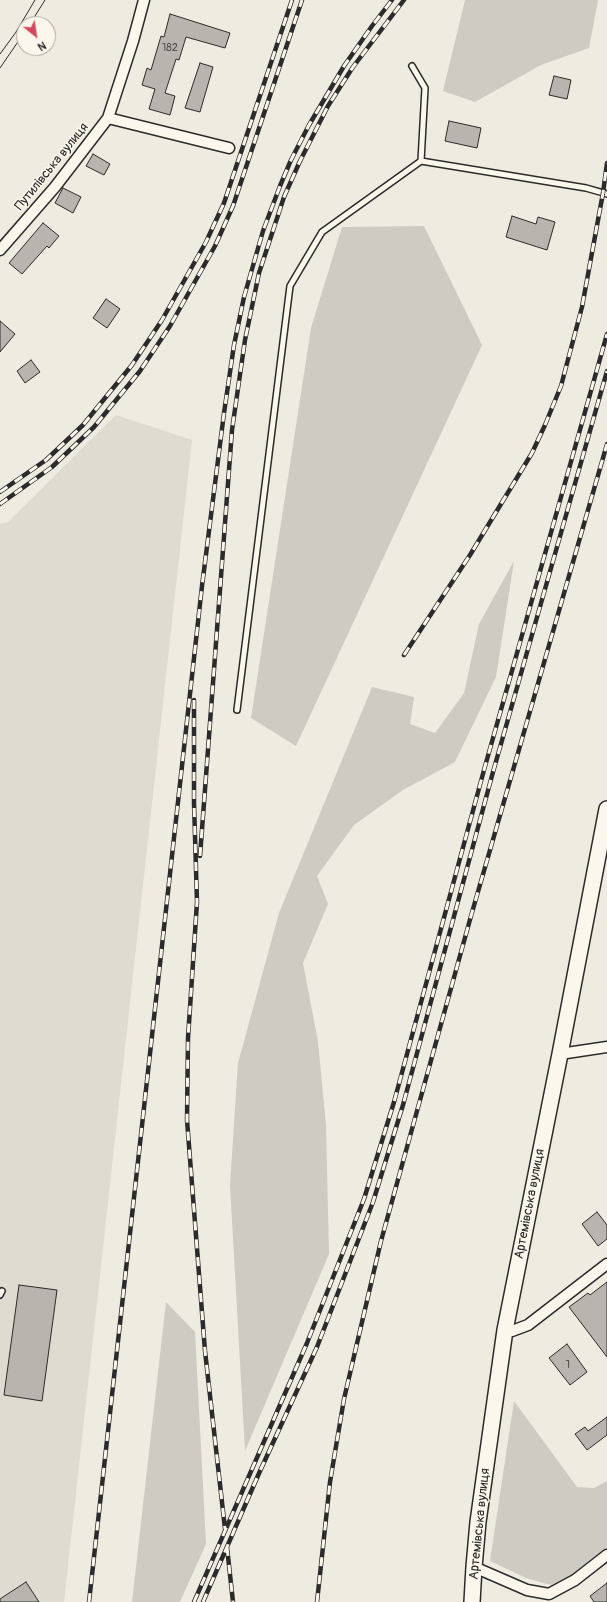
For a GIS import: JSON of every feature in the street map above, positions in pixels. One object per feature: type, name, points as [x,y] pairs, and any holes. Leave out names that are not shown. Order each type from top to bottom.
[{"type":"main road","name":"Артемівська вулиця","points":[[472,1602],[478,1522],[505,1330],[607,810]]},
{"type":"street","name":"Путилівська вулиця","points":[[0,250],[55,187],[108,118],[133,41],[144,0]]},
{"type":"street","points":[[108,118],[229,148]]},
{"type":"street","points":[[560,1054],[607,1048]]},
{"type":"street","points":[[505,1330],[512,1331],[528,1325],[607,1264]]},
{"type":"street","points":[[474,1567],[527,1590],[549,1594],[575,1580],[607,1556]]},
{"type":"lane","points":[[412,66],[425,88],[421,161]]},
{"type":"lane","points":[[237,710],[290,286],[322,232],[421,161],[586,188],[607,194]]},
{"type":"shaded area","points":[[465,0],[598,0],[589,48],[541,65],[475,102],[443,91]]},
{"type":"shaded area","points":[[424,226],[482,345],[296,746],[251,718],[311,328],[342,227]]},
{"type":"shaded area","points":[[116,415],[192,440],[64,1602],[0,1602],[0,524],[8,522]]},
{"type":"shaded area","points":[[514,561],[496,677],[455,762],[403,790],[354,825],[317,876],[328,904],[303,963],[318,1042],[326,1125],[329,1254],[245,1451],[230,1185],[238,1063],[279,913],[372,687],[414,697],[410,724],[435,733],[464,693],[479,624]]},
{"type":"shaded area","points":[[166,1302],[195,1332],[206,1544],[180,1602],[132,1602]]},
{"type":"shaded area","points":[[514,1401],[577,1487],[594,1488],[607,1481],[607,1548],[573,1574],[551,1585],[526,1578],[490,1561]]},
{"type":"building","points":[[170,14],[230,33],[225,48],[186,37],[179,60],[176,59],[165,93],[175,96],[170,115],[149,109],[155,89],[142,85],[147,68],[151,70],[161,36],[164,37]]},
{"type":"building","points":[[200,63],[213,67],[200,112],[185,108]]},
{"type":"building","points":[[554,76],[571,80],[567,99],[549,95]]},
{"type":"building","points":[[449,121],[481,128],[477,148],[445,141]]},
{"type":"building","points":[[93,154],[110,164],[104,175],[86,166]]},
{"type":"building","points":[[63,188],[81,197],[73,213],[55,203]]},
{"type":"building","points":[[512,216],[536,224],[538,217],[555,222],[547,250],[506,237]]},
{"type":"building","points":[[43,223],[59,236],[49,248],[47,246],[22,274],[9,263]]},
{"type":"building","points":[[106,299],[120,309],[107,328],[93,318]]},
{"type":"building","points":[[0,321],[15,334],[0,352]]},
{"type":"building","points":[[31,360],[40,372],[25,383],[17,371]]},
{"type":"building","points":[[597,1212],[607,1225],[607,1239],[598,1246],[582,1224]]},
{"type":"building","points":[[607,1282],[607,1357],[569,1307],[588,1293],[590,1295]]},
{"type":"building","points":[[19,1285],[57,1290],[42,1401],[4,1395]]},
{"type":"building","points":[[567,1344],[587,1372],[570,1385],[549,1358]]},
{"type":"building","points":[[607,1417],[607,1435],[587,1450],[575,1434],[585,1427],[588,1431]]},
{"type":"building","points":[[26,1582],[39,1602],[0,1602],[0,1599]]},
{"type":"building","points":[[607,1583],[607,1602],[594,1602],[590,1596]]},
{"type":"tram line","points":[[0,54],[16,32],[35,0]]},
{"type":"tram line","points":[[35,16],[45,0]]},
{"type":"tram line","points":[[0,68],[16,45]]},
{"type":"railway","points":[[0,492],[46,460],[83,425],[132,365],[162,320],[206,242],[224,203],[292,0]]},
{"type":"railway","points":[[0,504],[52,467],[94,427],[140,371],[170,326],[215,246],[233,206],[302,0]]},
{"type":"railway","points":[[89,1602],[202,586],[234,345],[244,297],[263,231],[291,160],[309,125],[344,66],[392,0]]},
{"type":"railway","points":[[200,856],[232,430],[245,340],[259,273],[284,197],[300,161],[328,106],[353,67],[404,0]]},
{"type":"railway","points":[[404,655],[470,555],[532,453],[545,425],[561,386],[582,307],[607,163]]},
{"type":"railway","points":[[194,1602],[307,1343],[364,1199],[394,1102],[484,770],[607,334]]},
{"type":"railway","points":[[203,1602],[260,1471],[317,1347],[373,1202],[403,1105],[493,772],[607,371]]},
{"type":"railway","points":[[317,1602],[330,1482],[344,1399],[381,1241],[471,916],[607,444]]},
{"type":"railway","points":[[194,700],[194,803],[197,902],[188,1038],[187,1120],[205,1351],[225,1529]]},
{"type":"railway","points":[[227,1547],[233,1602]]}]
